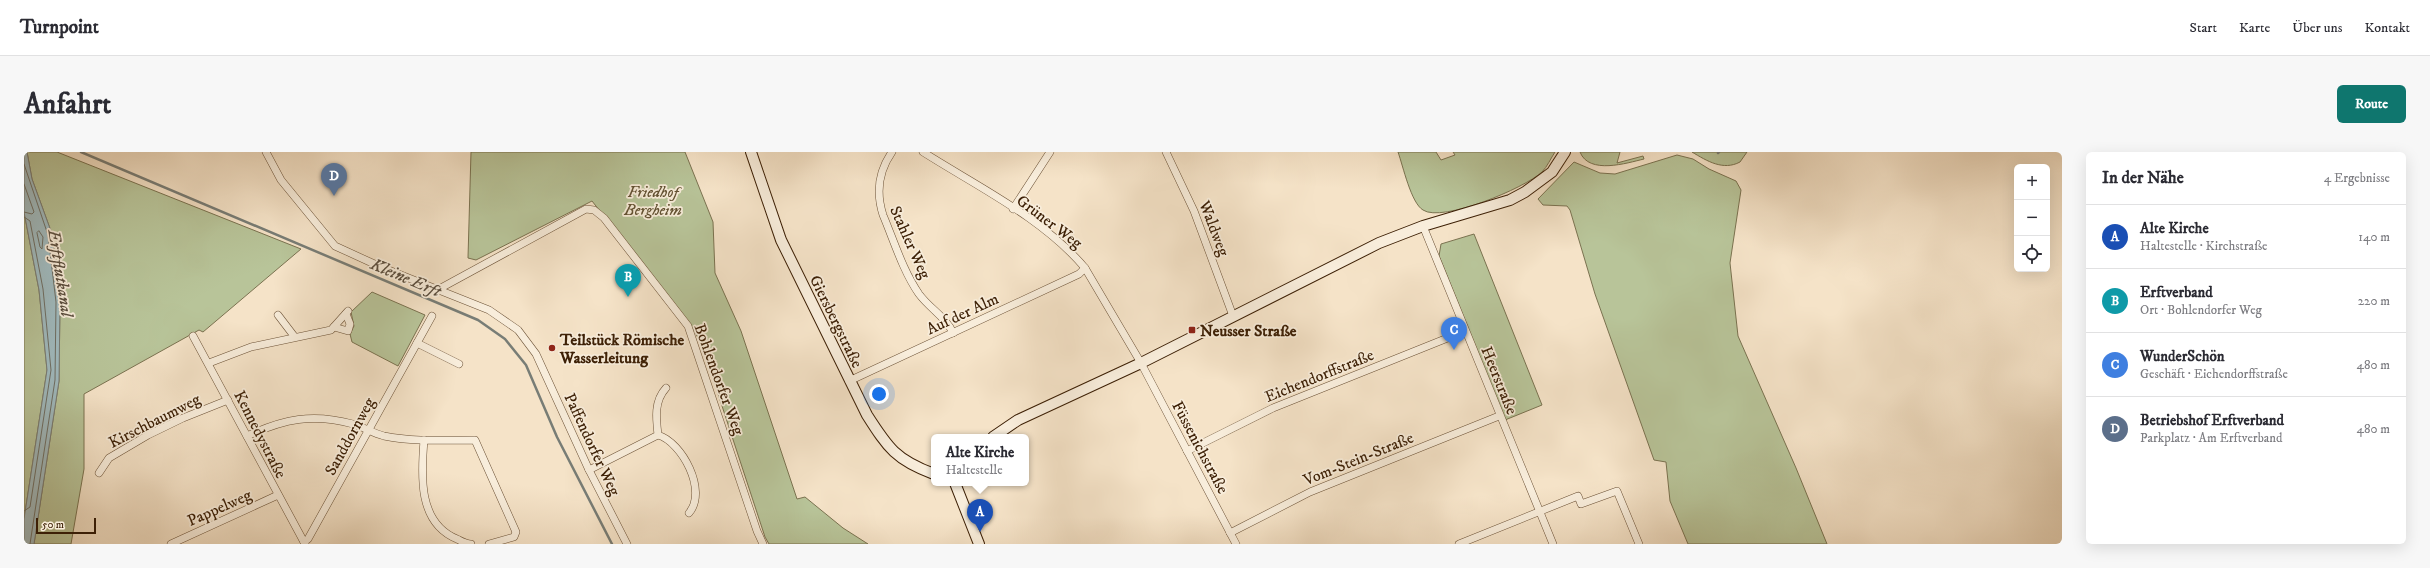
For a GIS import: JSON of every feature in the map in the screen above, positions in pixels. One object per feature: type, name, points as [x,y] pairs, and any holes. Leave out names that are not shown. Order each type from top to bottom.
[{"type":"main road","name":"Giersbergstraße","points":[[751,152],[781,240],[849,381],[882,438],[902,460],[931,473]]},
{"type":"main road","points":[[997,434],[1018,420],[1141,363],[1361,251],[1423,226],[1488,207],[1525,192],[1552,172],[1565,152]]},
{"type":"main road","points":[[956,486],[979,544]]},
{"type":"street","name":"Paffendorfer Weg","points":[[266,152],[281,180],[335,246],[381,267],[489,310],[518,330],[536,354],[589,470],[627,544]]},
{"type":"street","name":"Stahler Weg","points":[[892,152],[881,172],[878,188],[879,202],[883,215],[919,294],[933,310],[948,322],[952,334]]},
{"type":"street","name":"Grüner Weg","points":[[923,152],[1013,209],[1057,239],[1085,268],[1141,363]]},
{"type":"street","points":[[1013,209],[1050,152]]},
{"type":"street","name":"Waldweg","points":[[1166,152],[1194,211],[1233,316]]},
{"type":"street","name":"Bohlendorfer Weg","points":[[439,289],[586,209],[594,210],[604,218],[634,255],[688,326],[756,531],[763,544]]},
{"type":"street","name":"Heerstraße","points":[[1423,226],[1499,416],[1540,510],[1553,544]]},
{"type":"street","name":"Auf der Alm","points":[[849,381],[1079,274],[1085,268]]},
{"type":"street","points":[[209,363],[251,347],[294,336],[331,330],[347,312],[350,324],[348,331],[334,327]]},
{"type":"street","points":[[278,315],[294,336]]},
{"type":"street","name":"Sanddornweg","points":[[304,543],[308,539],[432,316]]},
{"type":"street","name":"Eichendorffstraße","points":[[1186,451],[1274,408],[1465,331]]},
{"type":"street","name":"Kennedystraße","points":[[193,336],[209,363],[304,543]]},
{"type":"street","points":[[417,343],[459,364]]},
{"type":"street","name":"Füssenichstraße","points":[[1141,363],[1236,544]]},
{"type":"street","points":[[658,435],[656,416],[658,401],[666,388]]},
{"type":"street","name":"Kirschbaumweg","points":[[99,473],[109,458],[148,435],[183,418],[228,400]]},
{"type":"street","name":"Vom-Stein-Straße","points":[[1230,533],[1310,492],[1499,416]]},
{"type":"street","points":[[247,436],[286,420],[310,418],[335,420],[384,436],[424,440],[475,440],[516,532],[514,537],[489,544]]},
{"type":"street","points":[[589,470],[658,435]]},
{"type":"street","points":[[658,435],[671,441],[696,482],[696,498],[694,507],[689,513]]},
{"type":"street","points":[[424,440],[424,494],[426,507],[432,518],[446,535],[471,544]]},
{"type":"street","points":[[1459,544],[1540,510],[1578,496],[1581,504],[1617,491],[1639,544]]},
{"type":"street","name":"Pappelweg","points":[[171,544],[278,496]]},
{"type":"green space","points":[[27,152],[57,152],[301,249],[203,332],[199,330],[84,394],[84,469],[71,544],[34,544],[59,381],[60,302],[52,234],[32,179]]},
{"type":"green space","name":"Friedhof Bergheim","points":[[471,152],[685,152],[713,222],[715,273],[741,331],[797,499],[805,497],[843,528],[868,544],[769,544],[765,537],[703,348],[694,330],[592,201],[476,260],[468,258]]},
{"type":"green space","points":[[1398,152],[1436,152],[1441,160],[1455,155],[1453,152],[1555,152],[1542,172],[1519,187],[1465,208],[1433,213],[1423,210],[1415,200],[1408,184]]},
{"type":"green space","points":[[1580,152],[1620,152],[1617,163],[1643,156],[1644,159],[1609,166],[1591,163],[1585,159]]},
{"type":"green space","points":[[1692,152],[1747,152],[1740,162],[1727,166],[1715,164]]},
{"type":"green space","points":[[1677,155],[1693,159],[1709,169],[1736,181],[1741,190],[1730,263],[1738,336],[1796,468],[1827,544],[1688,544],[1670,501],[1666,462],[1654,460],[1595,294],[1570,210],[1567,206],[1543,205],[1538,199],[1574,162],[1600,173],[1615,174]]},
{"type":"green space","points":[[24,212],[39,290],[47,370],[24,519]]},
{"type":"green space","points":[[1474,234],[1542,405],[1505,420],[1439,256],[1441,244]]},
{"type":"green space","points":[[372,292],[425,315],[398,366],[352,342],[350,334],[354,326],[351,312]]},
{"type":"water","points":[[24,152],[27,152],[32,179],[52,234],[60,302],[59,381],[34,544],[24,544],[24,519],[47,370],[39,290],[24,212]]},
{"type":"waterway","name":"Kleine Erft","points":[[81,152],[478,320],[505,339],[526,365],[557,437],[612,544]]},
{"type":"place","name":"Betriebshof Erftverband","points":[[334,196]]},
{"type":"place","name":"Erftverband","points":[[628,297]]},
{"type":"place","name":"Neusser Straße","points":[[1192,330]]},
{"type":"place","name":"Teilstück Römische Wasserleitung","points":[[552,348]]},
{"type":"place","name":"WunderSchön","points":[[1454,350]]},
{"type":"place","name":"Alte Kirche","points":[[980,532]]},
{"type":"water label","name":"Erftflutkanal","points":[[61,273]]}]
